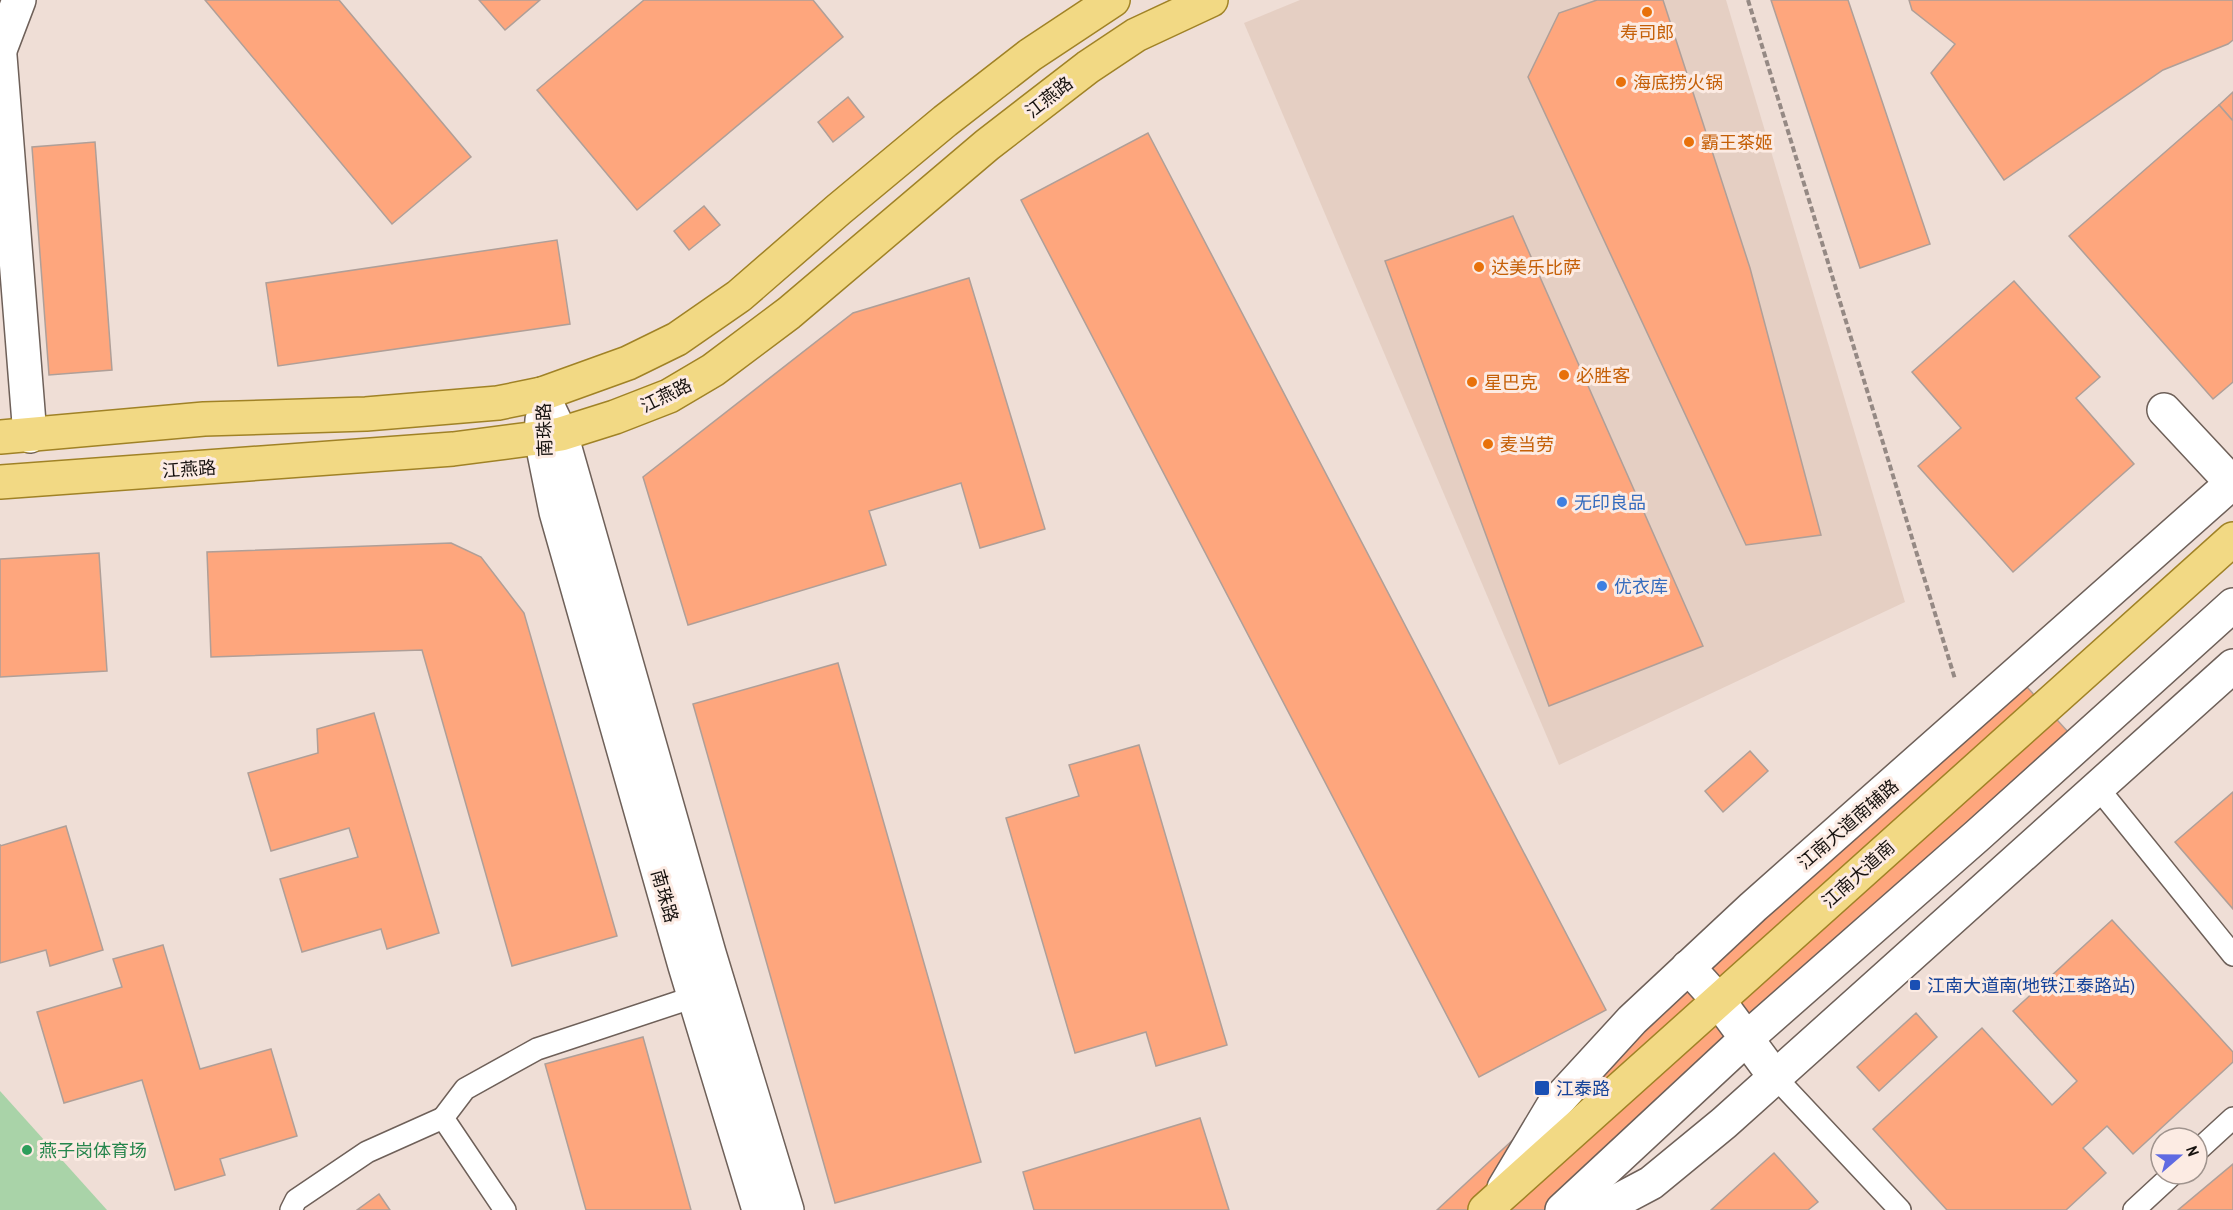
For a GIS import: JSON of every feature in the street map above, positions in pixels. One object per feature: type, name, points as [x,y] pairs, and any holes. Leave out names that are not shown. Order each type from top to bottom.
[{"type":"main road","points":[[15,437],[204,419],[377,413],[498,403],[542,394],[628,363],[676,339],[739,296],[945,121],[1030,55],[1113,0]]},
{"type":"main road","name":"江燕路","points":[[0,482],[453,449],[551,436],[615,417],[669,396],[713,370],[789,313],[987,145],[1088,67],[1136,35],[1211,0]]},
{"type":"main road","name":"江南大道南","points":[[1492,1204],[2233,539]]},
{"type":"street","points":[[0,50],[19,0]]},
{"type":"street","points":[[0,56],[15,437]]},
{"type":"street","name":"南珠路","points":[[542,394],[551,436],[787,1210]]},
{"type":"street","points":[[2164,411],[2233,483]]},
{"type":"street","name":"南珠路","points":[[551,436],[556,512],[694,997],[759,1210]]},
{"type":"street","name":"江南大道南辅路","points":[[1492,1204],[1553,1106],[1632,1020],[1753,907],[2233,483]]},
{"type":"street","points":[[1562,1210],[1748,1038],[2233,605]]},
{"type":"street","points":[[1600,1210],[1651,1184],[1775,1077],[2233,666]]},
{"type":"street","points":[[1688,967],[1718,1000],[1775,1077]]},
{"type":"lane","points":[[2098,788],[2233,955]]},
{"type":"lane","points":[[291,1210],[296,1200],[367,1152],[443,1118],[465,1089],[537,1049],[694,997]]},
{"type":"lane","points":[[1775,1077],[1900,1210]]},
{"type":"lane","points":[[443,1118],[505,1210]]},
{"type":"lane","points":[[2209,1140],[2233,1118]]},
{"type":"lane","points":[[2134,1210],[2160,1186]]},
{"type":"path","points":[[1748,0],[1967,719]]},
{"type":"shaded area","points":[[1300,0],[1726,0],[1905,602],[1559,765],[1244,23]]},
{"type":"green space","name":"燕子岗体育场","points":[[0,1091],[107,1210],[0,1210]]},
{"type":"building","points":[[205,0],[339,0],[471,157],[392,224]]},
{"type":"building","points":[[479,0],[540,0],[505,30]]},
{"type":"building","points":[[644,0],[813,0],[843,37],[637,210],[537,90]]},
{"type":"building","points":[[1597,0],[1663,0],[1750,268],[1821,535],[1746,545],[1528,77],[1559,13]]},
{"type":"building","points":[[1771,0],[1848,0],[1930,244],[1860,268]]},
{"type":"building","points":[[1909,0],[2233,0],[2233,40],[2163,70],[2004,180],[1931,73],[1955,44],[1912,10]]},
{"type":"building","points":[[2233,92],[2233,121],[2219,105]]},
{"type":"building","points":[[848,97],[864,117],[833,142],[818,122]]},
{"type":"building","points":[[2219,105],[2233,121],[2233,382],[2213,399],[2069,236]]},
{"type":"building","points":[[1148,133],[1606,1010],[1479,1077],[1021,200]]},
{"type":"building","points":[[95,142],[112,370],[49,375],[32,147]]},
{"type":"building","points":[[704,206],[720,225],[689,250],[674,231]]},
{"type":"building","points":[[1513,216],[1703,646],[1549,706],[1385,261]]},
{"type":"building","points":[[557,240],[570,324],[278,366],[266,283]]},
{"type":"building","points":[[969,278],[1045,529],[980,548],[961,483],[869,511],[886,565],[688,625],[643,477],[853,313]]},
{"type":"building","points":[[2014,281],[2100,377],[2076,398],[2134,464],[2013,572],[1918,466],[1961,428],[1912,372]]},
{"type":"building","points":[[451,543],[481,557],[524,613],[617,936],[512,966],[422,650],[211,657],[207,552]]},
{"type":"building","points":[[99,553],[107,671],[0,677],[0,559]]},
{"type":"building","points":[[838,663],[981,1162],[835,1203],[693,704]]},
{"type":"building","name":"江泰路","points":[[2016,675],[2080,745],[1576,1210],[1437,1210]]},
{"type":"building","points":[[374,713],[439,933],[387,949],[381,929],[302,952],[280,879],[358,857],[349,828],[271,851],[248,773],[318,753],[317,729]]},
{"type":"building","points":[[1139,745],[1227,1045],[1156,1066],[1146,1032],[1075,1053],[1006,818],[1079,796],[1069,765]]},
{"type":"building","points":[[1750,751],[1768,771],[1723,812],[1705,791]]},
{"type":"building","points":[[2233,792],[2233,909],[2175,842]]},
{"type":"building","points":[[66,826],[103,950],[50,966],[46,950],[0,963],[0,846]]},
{"type":"building","points":[[2112,920],[2233,1052],[2233,1062],[2163,1126],[2149,1126],[2149,1139],[2133,1154],[2107,1126],[2083,1148],[2106,1173],[2066,1210],[1947,1210],[1873,1129],[1982,1028],[2052,1105],[2077,1081],[2013,1011]]},
{"type":"building","points":[[163,945],[200,1069],[271,1049],[297,1136],[220,1159],[225,1175],[175,1190],[142,1080],[64,1103],[37,1012],[122,987],[113,959]]},
{"type":"building","points":[[1916,1013],[1937,1037],[1879,1091],[1857,1067]]},
{"type":"building","points":[[643,1037],[691,1210],[586,1210],[545,1064]]},
{"type":"building","points":[[1200,1118],[1229,1210],[1034,1210],[1023,1172]]},
{"type":"building","points":[[1774,1153],[1818,1202],[1808,1210],[1711,1210]]},
{"type":"building","points":[[2233,1164],[2233,1210],[2178,1210],[2209,1186]]},
{"type":"building","points":[[379,1194],[390,1210],[357,1210]]},
{"type":"place","name":"寿司郎","points":[[1647,12]]},
{"type":"place","name":"海底捞火锅","points":[[1621,82]]},
{"type":"place","name":"霸王茶姬","points":[[1689,142]]},
{"type":"place","name":"达美乐比萨","points":[[1479,267]]},
{"type":"place","name":"必胜客","points":[[1564,375]]},
{"type":"place","name":"星巴克","points":[[1472,382]]},
{"type":"place","name":"麦当劳","points":[[1488,444]]},
{"type":"place","name":"无印良品","points":[[1562,502]]},
{"type":"place","name":"优衣库","points":[[1602,586]]},
{"type":"place","name":"江南大道南(地铁江泰路站)","points":[[1915,985]]},
{"type":"place","name":"江泰路","points":[[1542,1088]]},
{"type":"place","name":"燕子岗体育场","points":[[27,1150]]}]
